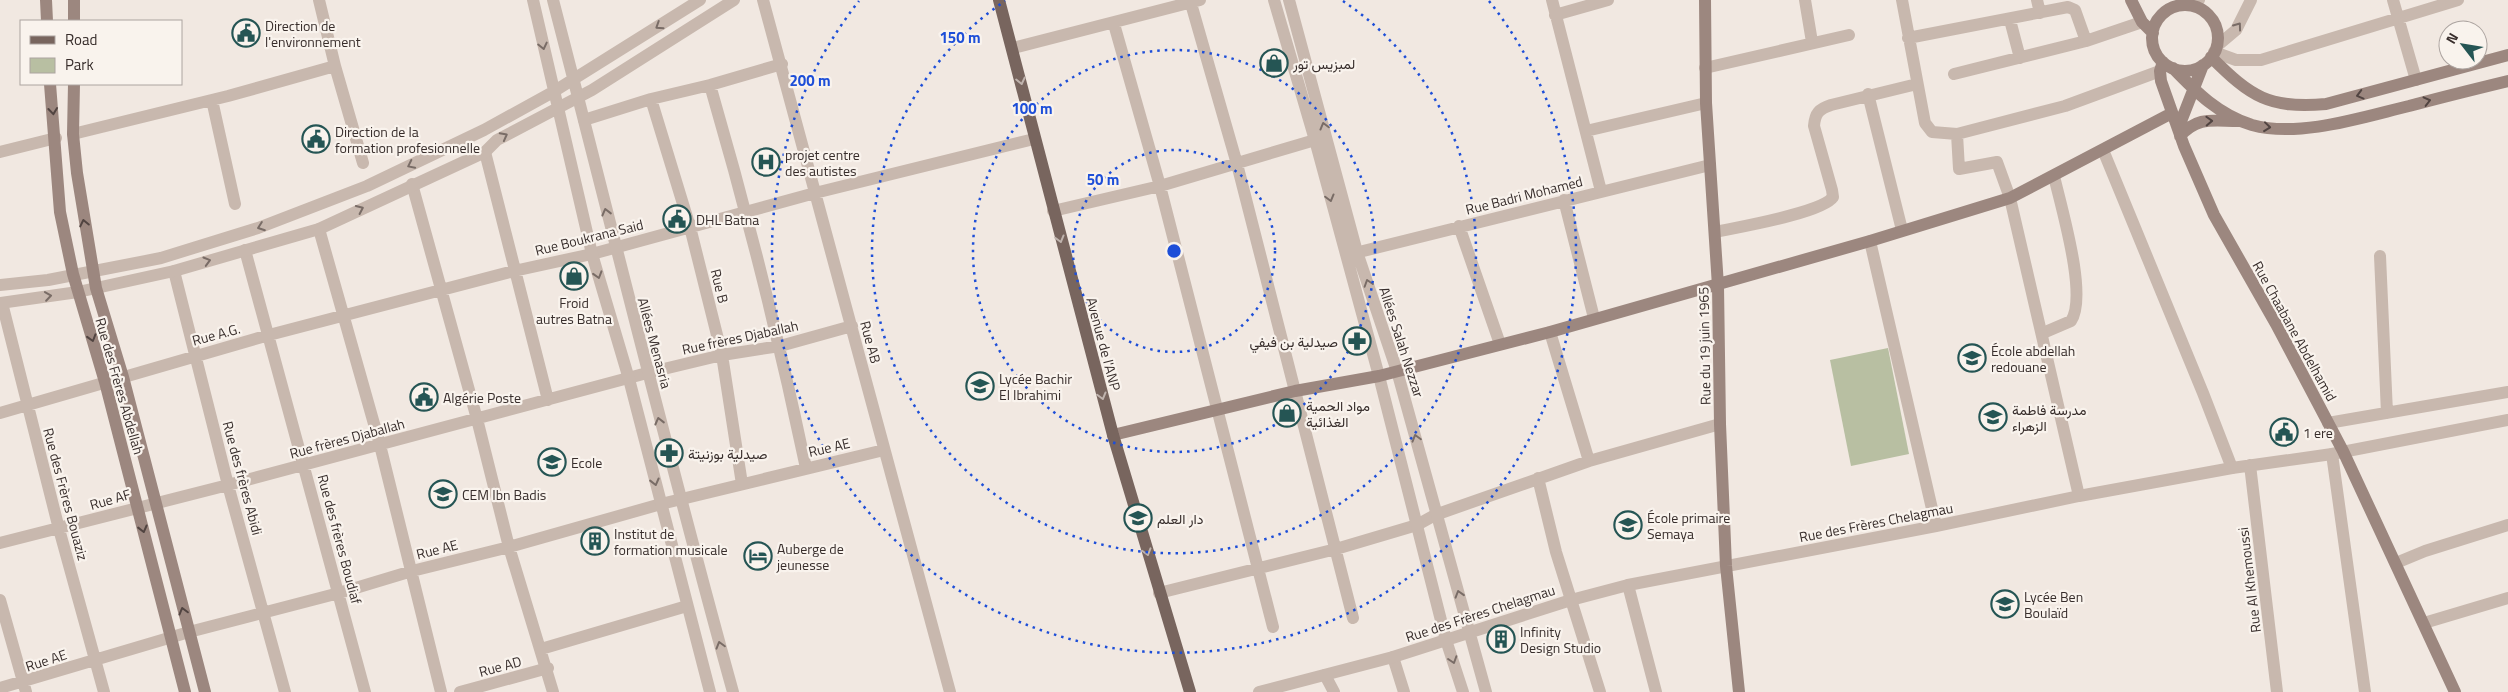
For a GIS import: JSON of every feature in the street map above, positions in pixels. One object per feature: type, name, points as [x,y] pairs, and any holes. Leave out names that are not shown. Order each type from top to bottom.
[{"type":"main road","points":[[46,0],[47,20]]},
{"type":"main road","points":[[74,0],[74,20]]},
{"type":"main road","name":"Avenue de l'ANP","points":[[999,0],[1112,435],[1190,692]]},
{"type":"main road","name":"Rue du 19 juin 1965","points":[[1705,0],[1706,103],[1718,286],[1720,424],[1726,566],[1739,692]]},
{"type":"main road","points":[[2131,0],[2142,22],[2153,33]]},
{"type":"main road","points":[[2179,132],[2194,90],[2211,55],[2218,32],[2213,20],[2204,10],[2186,3],[2166,11],[2157,21],[2153,33],[2156,54],[2165,67],[2194,90],[2219,110],[2242,121]]},
{"type":"main road","points":[[2165,67],[2193,70],[2211,55]]},
{"type":"main road","points":[[2211,55],[2247,91],[2270,102],[2300,106],[2326,104],[2508,55]]},
{"type":"main road","name":"Rue Chaabane Abdelhamid","points":[[2165,67],[2161,81],[2179,132],[2214,215],[2276,324],[2328,422],[2337,452],[2396,563],[2455,692]]},
{"type":"main road","points":[[2179,132],[2200,121],[2242,121],[2269,127],[2310,127],[2372,115],[2508,81]]},
{"type":"main road","name":"Rue des Frères Abdellah","points":[[50,85],[56,138],[60,212],[73,274],[105,382],[185,692]]},
{"type":"main road","name":"Rue des Frères Abdellah","points":[[74,85],[73,134],[80,204],[96,288],[123,377],[154,503],[205,692]]},
{"type":"main road","points":[[1112,435],[1295,391],[1379,376],[1718,286],[1870,241],[2010,198],[2172,113]]},
{"type":"street","points":[[319,0],[335,66],[363,164]]},
{"type":"street","points":[[533,0],[592,254],[629,379],[710,692]]},
{"type":"street","name":"Allées Menasria","points":[[553,0],[573,79],[579,95],[614,247],[733,692]]},
{"type":"street","points":[[0,286],[48,280],[161,258],[258,228],[367,186],[484,130],[553,92],[700,0]]},
{"type":"street","points":[[1,303],[78,292],[174,271],[319,229],[412,184],[485,152],[497,140],[579,95],[592,90],[734,0]]},
{"type":"street","name":"Rue AB","points":[[763,0],[782,64],[950,692]]},
{"type":"street","points":[[1274,0],[1351,254],[1379,376],[1446,640],[1463,692]]},
{"type":"street","name":"Allées Salah Nezzar","points":[[1289,0],[1351,254],[1397,371],[1435,514],[1471,632],[1486,692]]},
{"type":"street","points":[[1552,0],[1601,190]]},
{"type":"street","points":[[1555,15],[1608,0]]},
{"type":"street","points":[[1805,0],[1812,42]]},
{"type":"street","points":[[1902,0],[1917,84],[1928,129],[1932,132],[1957,134],[2065,106],[2165,67]]},
{"type":"street","points":[[2211,55],[2236,30],[2251,0]]},
{"type":"street","points":[[2393,0],[2416,80]]},
{"type":"street","points":[[2211,55],[2236,60],[2261,60],[2458,0]]},
{"type":"street","points":[[1013,48],[1114,24],[1194,1],[1353,618]]},
{"type":"street","points":[[1908,38],[2010,20],[2038,6],[2072,8],[2086,41]]},
{"type":"street","points":[[2010,20],[2020,58]]},
{"type":"street","points":[[1954,74],[2086,41],[2142,22]]},
{"type":"street","points":[[1114,24],[1160,186],[1273,627]]},
{"type":"street","points":[[1706,68],[1849,34]]},
{"type":"street","points":[[584,120],[651,99],[710,85],[782,64]]},
{"type":"street","points":[[73,134],[212,100],[335,66]]},
{"type":"street","points":[[1715,232],[1808,211],[1830,201],[1832,190],[1814,126],[1815,115],[1822,108],[1868,94],[1917,84]]},
{"type":"street","points":[[710,85],[747,212],[780,346],[806,468]]},
{"type":"street","points":[[1868,94],[1902,230]]},
{"type":"street","name":"Rue B","points":[[651,99],[690,227],[722,355],[742,484]]},
{"type":"street","points":[[212,100],[235,204]]},
{"type":"street","points":[[1586,131],[1706,103]]},
{"type":"street","points":[[1957,134],[1958,168],[1961,170],[1997,162],[2010,198],[2043,333],[2079,496]]},
{"type":"street","points":[[0,152],[56,138]]},
{"type":"street","name":"Rue Boukrana Said","points":[[441,290],[514,271],[592,254],[815,193],[1034,139]]},
{"type":"street","points":[[1053,211],[1160,186],[1315,140]]},
{"type":"street","points":[[2103,150],[2204,393],[2232,468]]},
{"type":"street","points":[[485,152],[548,400]]},
{"type":"street","name":"Rue Badri Mohamed","points":[[1351,254],[1601,190],[1710,165]]},
{"type":"street","points":[[2043,333],[2071,321],[2076,306],[2077,282],[2054,176]]},
{"type":"street","points":[[412,184],[477,419],[509,547],[548,668],[553,692]]},
{"type":"street","points":[[1564,200],[1594,318]]},
{"type":"street","points":[[1459,226],[1500,344]]},
{"type":"street","points":[[319,229],[380,445],[440,692]]},
{"type":"street","points":[[1870,241],[1936,526]]},
{"type":"street","name":"Rue des frères Boudiaf","points":[[245,250],[305,465],[365,692]]},
{"type":"street","points":[[2380,256],[2387,413]]},
{"type":"street","name":"Rue des frères Abidi","points":[[174,271],[228,485],[285,692]]},
{"type":"street","name":"Rue A.G.","points":[[0,413],[195,355],[441,290]]},
{"type":"street","name":"Rue des Frères Bouaziz","points":[[1,303],[59,529],[104,692]]},
{"type":"street","name":"Rue frères Djaballah","points":[[228,485],[647,373],[722,355],[780,346],[852,326]]},
{"type":"street","points":[[1550,332],[1589,461]]},
{"type":"street","points":[[2328,422],[2508,392]]},
{"type":"street","name":"Rue des Frères Chelagmau","points":[[1259,692],[1393,657],[1571,600],[1628,585],[1936,526],[2079,496],[2232,468],[2337,452],[2508,420]]},
{"type":"street","points":[[1159,593],[1257,567],[1336,549],[1417,525],[1435,514],[1589,461],[1720,424]]},
{"type":"street","name":"Rue AE","points":[[0,688],[24,687],[96,659],[189,632],[339,594],[412,571],[509,547],[680,499],[884,450]]},
{"type":"street","points":[[2337,452],[2365,692]]},
{"type":"street","name":"Rue Al Khemoussi","points":[[2250,465],[2277,692]]},
{"type":"street","points":[[1538,478],[1556,552],[1600,692]]},
{"type":"street","name":"Rue AF","points":[[0,544],[228,485]]},
{"type":"street","points":[[2396,563],[2425,551],[2508,525]]},
{"type":"street","points":[[1628,585],[1656,692]]},
{"type":"street","points":[[2424,622],[2508,598]]},
{"type":"street","points":[[0,600],[24,687]]},
{"type":"street","points":[[541,649],[687,606]]},
{"type":"street","points":[[1393,657],[1404,692]]},
{"type":"street","name":"Rue AD","points":[[460,692],[548,668]]},
{"type":"street","points":[[1325,675],[1334,692]]},
{"type":"green space","points":[[1888,348],[1909,454],[1851,466],[1830,360]]},
{"type":"place","name":"Direction de l'environnement","points":[[246,33]]},
{"type":"place","name":"لمبزيس تور","points":[[1274,63]]},
{"type":"place","name":"Direction de la formation profesionnelle","points":[[316,139]]},
{"type":"place","name":"projet centre des autistes","points":[[766,162]]},
{"type":"place","name":"DHL Batna","points":[[677,219]]},
{"type":"place","name":"Froid autres Batna","points":[[574,276]]},
{"type":"place","name":"صيدلية بن فيفي","points":[[1357,341]]},
{"type":"place","name":"École abdellah redouane","points":[[1972,358]]},
{"type":"place","name":"Lycée Bachir El Ibrahimi","points":[[980,386]]},
{"type":"place","name":"Algérie Poste","points":[[424,397]]},
{"type":"place","name":"مواد الحمية الغذائية","points":[[1287,413]]},
{"type":"place","name":"مدرسة فاطمة الزهراء","points":[[1993,417]]},
{"type":"place","name":"1 ere","points":[[2284,432]]},
{"type":"place","name":"صيدلية بوزنيتة","points":[[669,453]]},
{"type":"place","name":"Ecole","points":[[552,462]]},
{"type":"place","name":"CEM Ibn Badis","points":[[443,494]]},
{"type":"place","name":"دار العلم","points":[[1138,518]]},
{"type":"place","name":"École primaire Semaya","points":[[1628,525]]},
{"type":"place","name":"Institut de formation musicale","points":[[595,541]]},
{"type":"place","name":"Auberge de jeunesse","points":[[758,556]]},
{"type":"place","name":"Lycée Ben Boulaïd","points":[[2005,604]]},
{"type":"place","name":"Infinity Design Studio","points":[[1501,639]]}]
